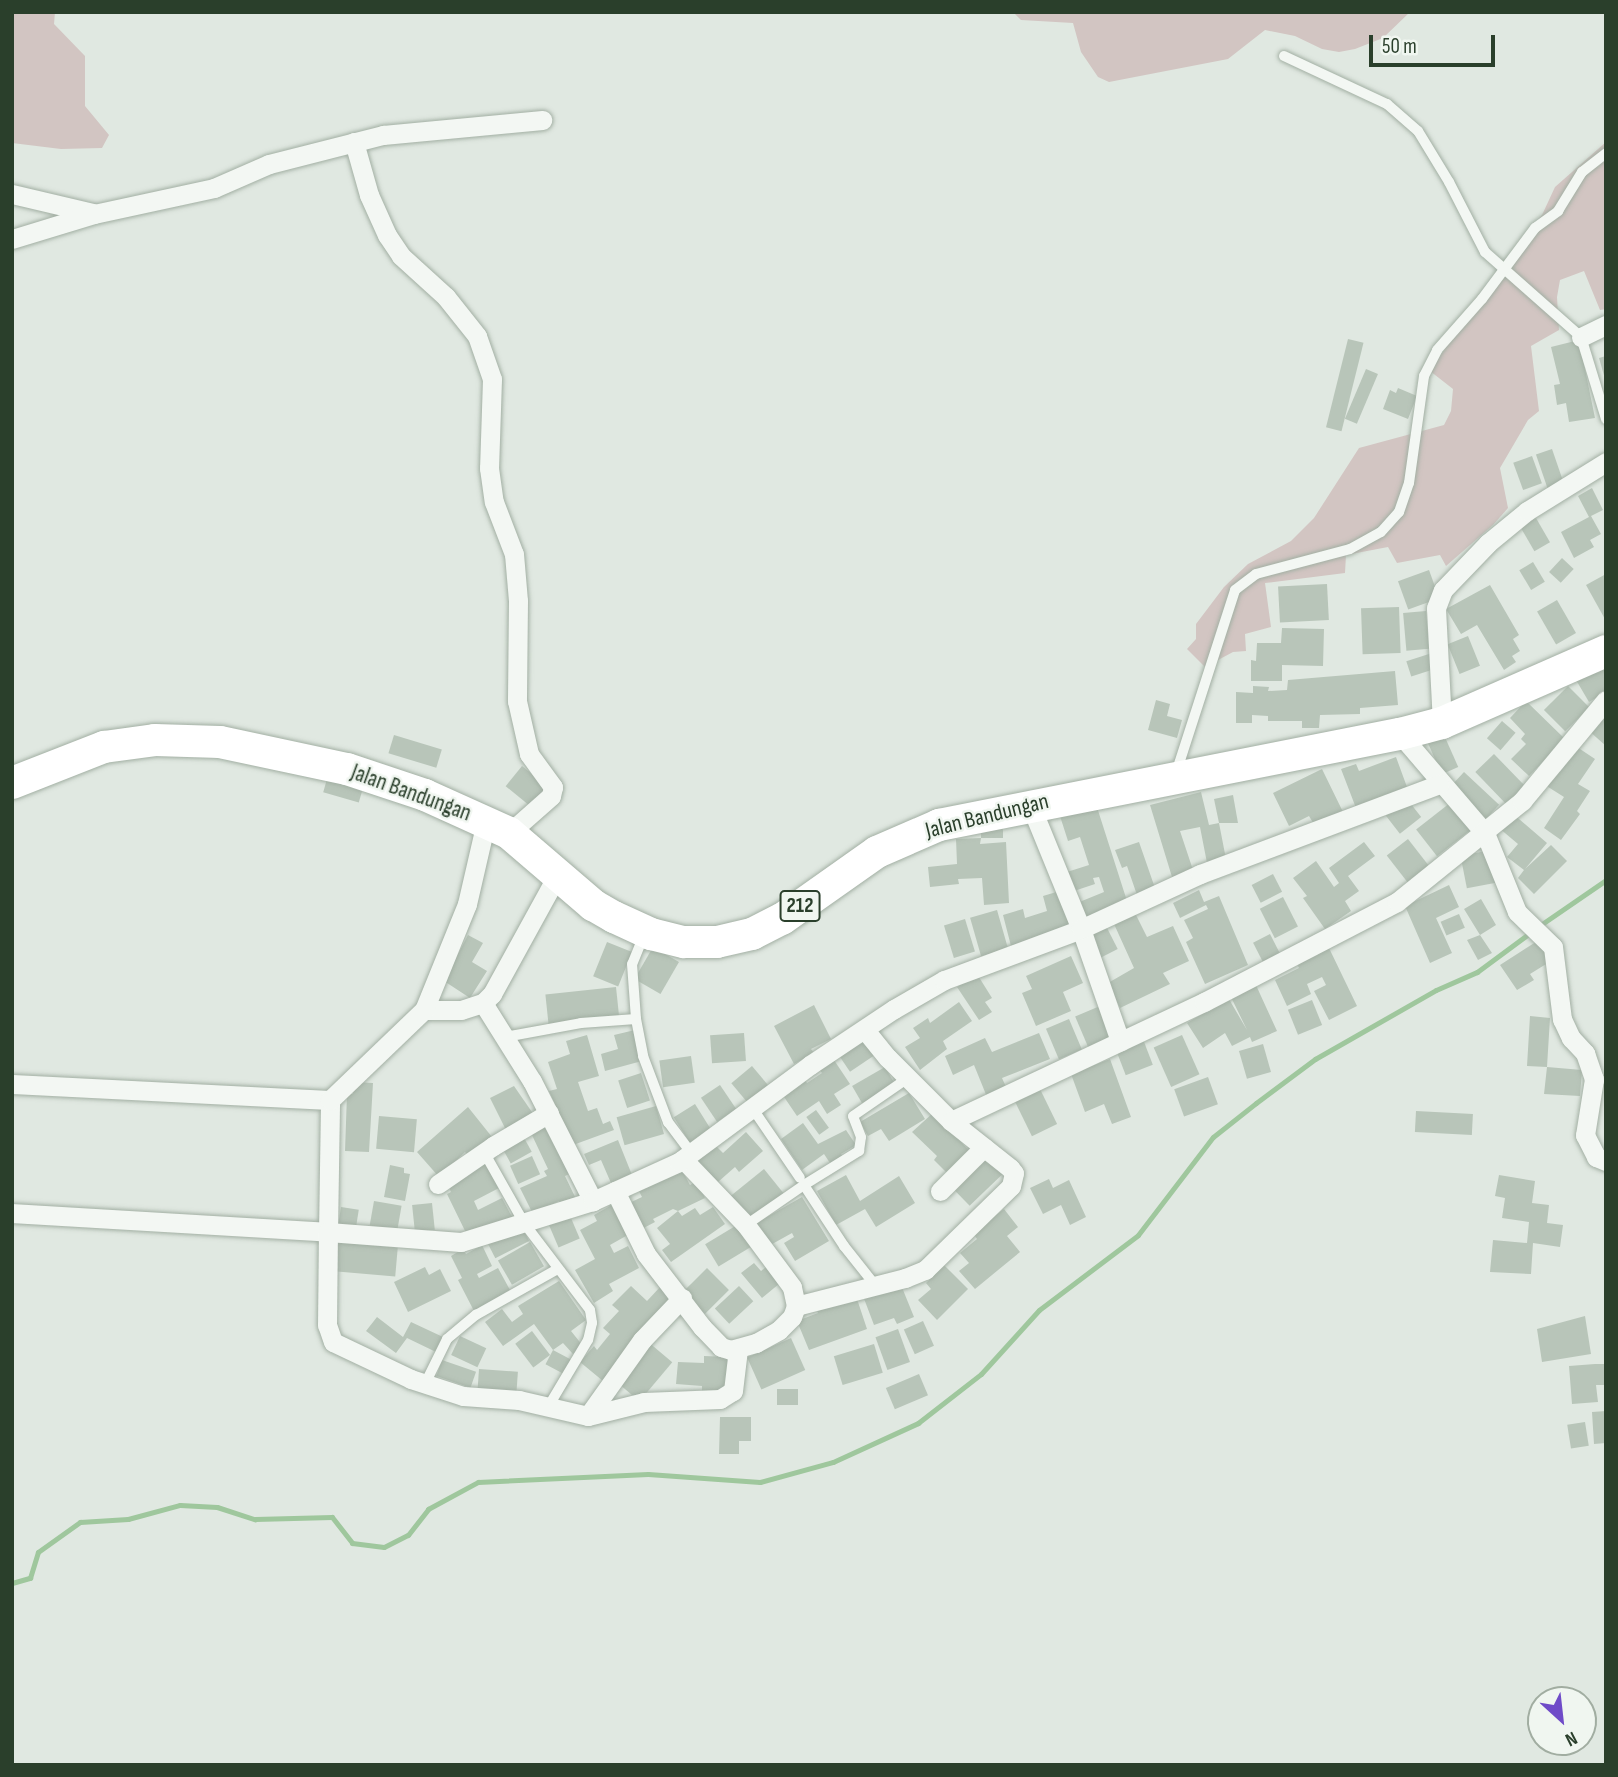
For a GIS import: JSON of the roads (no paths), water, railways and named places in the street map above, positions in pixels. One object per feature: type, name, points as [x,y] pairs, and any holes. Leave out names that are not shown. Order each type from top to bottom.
[{"type":"main road","name":"Jalan Bandungan","points":[[12,783],[117,744],[155,740],[220,742],[347,769],[425,795],[498,827],[593,905],[646,932],[684,942],[717,942],[752,934],[782,919],[877,852],[939,824],[1030,804],[1400,734],[1442,723],[1606,651]]},
{"type":"street","points":[[12,239],[94,214],[214,188],[269,164],[383,135],[542,120]]},
{"type":"street","points":[[354,142],[369,195],[387,235],[401,256],[446,297],[477,335],[492,379],[489,468],[494,502],[514,554],[519,614],[517,701],[529,754],[554,787],[551,796],[498,827],[424,1010],[352,1076],[330,1100],[326,1306],[329,1335],[333,1342],[425,1384],[463,1396],[519,1401],[588,1416],[644,1402],[720,1399],[733,1391],[738,1349]]},
{"type":"street","points":[[12,194],[94,214]]},
{"type":"street","points":[[1581,337],[1606,325]]},
{"type":"street","points":[[1442,723],[1441,660],[1436,639],[1436,608],[1443,590],[1488,543],[1527,511],[1606,463]]},
{"type":"street","points":[[951,1121],[1281,964],[1397,902],[1485,833],[1531,792],[1606,700]]},
{"type":"street","points":[[1400,734],[1429,765],[1440,784],[1485,833],[1517,912],[1553,947],[1566,1030],[1591,1065],[1594,1093],[1585,1123],[1585,1135],[1596,1157],[1606,1161]]},
{"type":"street","points":[[12,1213],[461,1242],[593,1201],[687,1156],[810,1065],[944,980],[1081,929],[1200,874],[1440,784]]},
{"type":"street","points":[[1030,804],[1081,929],[1120,1041]]},
{"type":"street","points":[[424,1010],[461,1010],[483,1003],[502,979],[558,874]]},
{"type":"street","points":[[483,1003],[549,1113],[593,1201]]},
{"type":"street","points":[[796,1307],[905,1278],[936,1262],[1012,1186],[1014,1173],[951,1121],[865,1030]]},
{"type":"street","points":[[12,1084],[330,1100]]},
{"type":"street","points":[[438,1184],[484,1152],[549,1113]]},
{"type":"street","points":[[940,1191],[984,1147]]},
{"type":"street","points":[[615,1191],[646,1254],[720,1347],[738,1349],[779,1330],[792,1317],[796,1307],[787,1278],[687,1156]]},
{"type":"street","points":[[588,1416],[642,1340],[682,1298]]},
{"type":"lane","points":[[1284,57],[1387,104],[1418,131],[1449,182],[1485,252],[1581,337],[1606,419]]},
{"type":"lane","points":[[1174,777],[1236,590],[1256,574],[1350,550],[1381,532],[1399,512],[1409,483],[1424,376],[1437,350],[1482,299],[1535,228],[1558,211],[1582,172],[1606,153]]},
{"type":"lane","points":[[646,932],[632,964],[636,1019],[652,1088],[667,1122],[687,1156]]},
{"type":"lane","points":[[505,1038],[581,1023],[636,1019]]},
{"type":"lane","points":[[746,1225],[802,1181],[859,1151],[861,1137],[853,1116],[908,1078]]},
{"type":"lane","points":[[753,1109],[844,1246],[875,1285]]},
{"type":"lane","points":[[484,1152],[524,1223],[556,1270],[590,1310],[592,1323],[575,1366],[548,1407]]},
{"type":"lane","points":[[425,1384],[447,1339],[476,1315],[556,1270]]},
{"type":"waterway","points":[[1539,926],[1606,880]]},
{"type":"waterway","points":[[12,1583],[30,1578],[38,1552],[80,1522],[128,1519],[180,1505],[217,1507],[255,1519],[332,1517],[352,1543],[384,1547],[408,1535],[428,1509],[478,1482],[648,1474],[760,1482],[833,1462],[918,1423],[981,1374],[1039,1310],[1138,1235],[1213,1137],[1256,1103],[1315,1059],[1436,990],[1477,972],[1531,932]]}]
